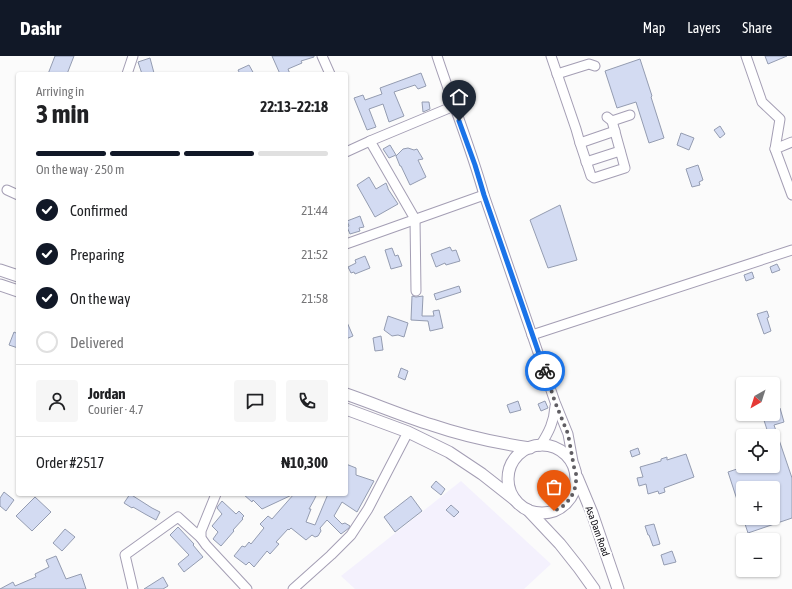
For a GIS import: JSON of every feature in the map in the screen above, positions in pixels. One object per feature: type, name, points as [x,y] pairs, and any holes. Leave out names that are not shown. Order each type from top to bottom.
[{"type":"main road","points":[[0,270],[16,275]]},
{"type":"main road","points":[[0,285],[16,290]]},
{"type":"main road","points":[[348,395],[439,427],[475,438],[506,444],[551,447],[560,451],[568,458],[575,470],[576,483],[574,492],[562,507],[554,511],[545,513],[527,509]]},
{"type":"main road","points":[[348,410],[408,432],[449,452],[482,474],[527,509],[560,544],[594,589]]},
{"type":"main road","points":[[517,502],[511,493],[509,471],[514,461],[521,453],[535,447]]},
{"type":"main road","name":"Asa Dam Road","points":[[575,470],[618,589]]},
{"type":"street","points":[[128,72],[133,56]]},
{"type":"street","points":[[322,56],[329,72]]},
{"type":"street","points":[[437,56],[555,402],[568,434],[575,470]]},
{"type":"street","points":[[746,56],[762,102],[780,119],[775,149],[792,195]]},
{"type":"street","points":[[554,57],[557,74],[586,162],[591,176],[594,178],[625,168],[609,119],[630,115]]},
{"type":"street","points":[[557,74],[589,64],[596,66]]},
{"type":"street","points":[[348,151],[454,106]]},
{"type":"street","points":[[580,143],[614,131]]},
{"type":"street","points":[[370,141],[415,219],[416,291]]},
{"type":"street","points":[[775,149],[792,142]]},
{"type":"street","points":[[586,162],[620,151]]},
{"type":"street","points":[[7,190],[16,194]]},
{"type":"street","points":[[348,243],[484,195]]},
{"type":"street","points":[[532,334],[792,250]]},
{"type":"street","points":[[535,447],[547,435],[555,417],[555,402]]},
{"type":"street","points":[[293,589],[351,535],[368,509],[408,432]]},
{"type":"street","points":[[201,538],[201,531],[215,496]]},
{"type":"street","points":[[133,589],[126,555],[178,517],[201,538],[247,589]]},
{"type":"shaded area","points":[[461,481],[551,564],[524,589],[355,589],[341,576]]},
{"type":"building","points":[[55,56],[74,56],[68,72],[49,72]]},
{"type":"building","points":[[272,56],[314,56],[301,61],[302,63],[288,69],[289,72],[279,72]]},
{"type":"building","points":[[765,56],[787,56],[768,64]]},
{"type":"building","points":[[150,58],[154,72],[141,72],[138,62]]},
{"type":"building","points":[[640,59],[664,138],[649,143],[636,102],[617,108],[605,71]]},
{"type":"building","points":[[249,65],[253,72],[239,72],[238,70]]},
{"type":"building","points":[[421,73],[426,86],[418,89],[415,85],[394,92],[404,116],[389,122],[383,104],[369,109],[376,127],[367,130],[354,98],[363,95],[365,100],[382,94],[380,88]]},
{"type":"building","points":[[422,102],[429,102],[430,109],[423,112]]},
{"type":"building","points":[[720,126],[725,134],[720,138],[714,130]]},
{"type":"building","points":[[681,133],[694,138],[689,150],[677,145]]},
{"type":"building","points":[[390,145],[396,155],[389,158],[383,149]]},
{"type":"building","points":[[408,148],[414,150],[417,149],[423,159],[418,160],[426,177],[410,185],[396,156],[403,149]]},
{"type":"building","points":[[698,165],[703,180],[699,182],[700,185],[692,187],[686,169]]},
{"type":"building","points":[[369,177],[376,189],[386,183],[388,189],[398,204],[375,217],[357,185]]},
{"type":"building","points":[[560,205],[577,260],[548,268],[530,220]]},
{"type":"building","points":[[360,216],[364,227],[359,228],[360,231],[350,234],[348,229],[348,221]]},
{"type":"building","points":[[450,247],[452,251],[456,250],[460,261],[446,265],[445,263],[436,267],[431,254]]},
{"type":"building","points":[[392,248],[395,256],[398,255],[402,266],[391,269],[385,250]]},
{"type":"building","points":[[365,256],[370,268],[355,274],[354,272],[351,273],[348,267],[356,263],[355,260]]},
{"type":"building","points":[[777,264],[780,270],[772,273],[770,267]]},
{"type":"building","points":[[752,272],[754,278],[746,281],[744,275]]},
{"type":"building","points":[[459,286],[461,292],[436,300],[434,294]]},
{"type":"building","points":[[412,296],[423,296],[422,316],[434,316],[433,311],[439,310],[443,328],[430,331],[428,321],[411,320]]},
{"type":"building","points":[[767,311],[769,317],[767,318],[771,331],[764,334],[757,314]]},
{"type":"building","points":[[388,316],[408,323],[404,337],[398,335],[392,336],[384,330]]},
{"type":"building","points":[[348,325],[353,336],[348,338]]},
{"type":"building","points":[[14,332],[16,333],[16,347],[9,345]]},
{"type":"building","points":[[381,336],[383,350],[375,351],[373,338]]},
{"type":"building","points":[[401,368],[408,371],[405,380],[398,377]]},
{"type":"building","points":[[518,401],[521,410],[510,413],[507,405]]},
{"type":"building","points":[[545,401],[548,408],[541,411],[538,404]]},
{"type":"building","points":[[780,408],[784,422],[774,425],[775,429],[767,429],[764,421],[780,421]]},
{"type":"building","points":[[780,443],[792,478],[792,518],[780,522],[780,481],[736,481],[736,497],[728,472],[736,469],[736,473],[780,473]]},
{"type":"building","points":[[638,448],[640,454],[632,457],[630,451]]},
{"type":"building","points":[[686,454],[694,477],[664,488],[665,492],[659,494],[658,491],[648,494],[646,484],[639,486],[637,478],[643,477],[640,467],[661,461],[661,459],[667,457],[667,460]]},
{"type":"building","points":[[348,465],[356,468],[356,475],[374,481],[357,512],[342,502],[334,516],[342,524],[345,523],[350,526],[341,534],[327,520],[320,528],[321,531],[318,536],[315,537],[312,535],[306,540],[291,528],[289,530],[288,529],[276,542],[279,544],[270,554],[267,551],[254,567],[249,562],[246,565],[234,556],[242,546],[245,547],[249,542],[251,544],[264,528],[260,524],[268,516],[272,519],[292,496],[316,496],[309,509],[311,509],[306,522],[315,525],[327,496],[348,496]]},
{"type":"building","points":[[436,481],[445,489],[441,495],[431,487]]},
{"type":"building","points":[[4,492],[14,500],[6,511],[0,506],[0,498]]},
{"type":"building","points":[[129,496],[133,496],[160,512],[156,520],[124,503]]},
{"type":"building","points":[[245,496],[290,496],[262,509],[253,500],[252,502]]},
{"type":"building","points":[[411,496],[422,511],[395,532],[384,517]]},
{"type":"building","points":[[35,497],[51,512],[32,531],[16,516]]},
{"type":"building","points":[[222,501],[236,514],[239,511],[244,516],[221,546],[213,539],[218,532],[212,526],[222,514],[217,508]]},
{"type":"building","points":[[451,505],[459,512],[454,517],[446,510]]},
{"type":"building","points":[[654,524],[660,544],[653,546],[645,526]]},
{"type":"building","points":[[745,525],[771,525],[748,533]]},
{"type":"building","points":[[178,527],[194,544],[193,545],[203,557],[184,572],[178,564],[189,555],[170,535]]},
{"type":"building","points":[[65,529],[75,537],[62,551],[53,543]]},
{"type":"building","points":[[672,551],[676,562],[664,565],[661,555]]},
{"type":"building","points":[[56,556],[66,579],[81,574],[86,589],[0,589],[13,582],[15,586],[36,577],[35,574],[49,567],[46,560]]},
{"type":"building","points":[[163,577],[168,586],[163,589],[144,589]]},
{"type":"way so far","points":[[545,371],[555,402],[568,434],[576,474],[574,492],[562,507],[554,511]]},
{"type":"route","points":[[459,121],[545,371]]}]
